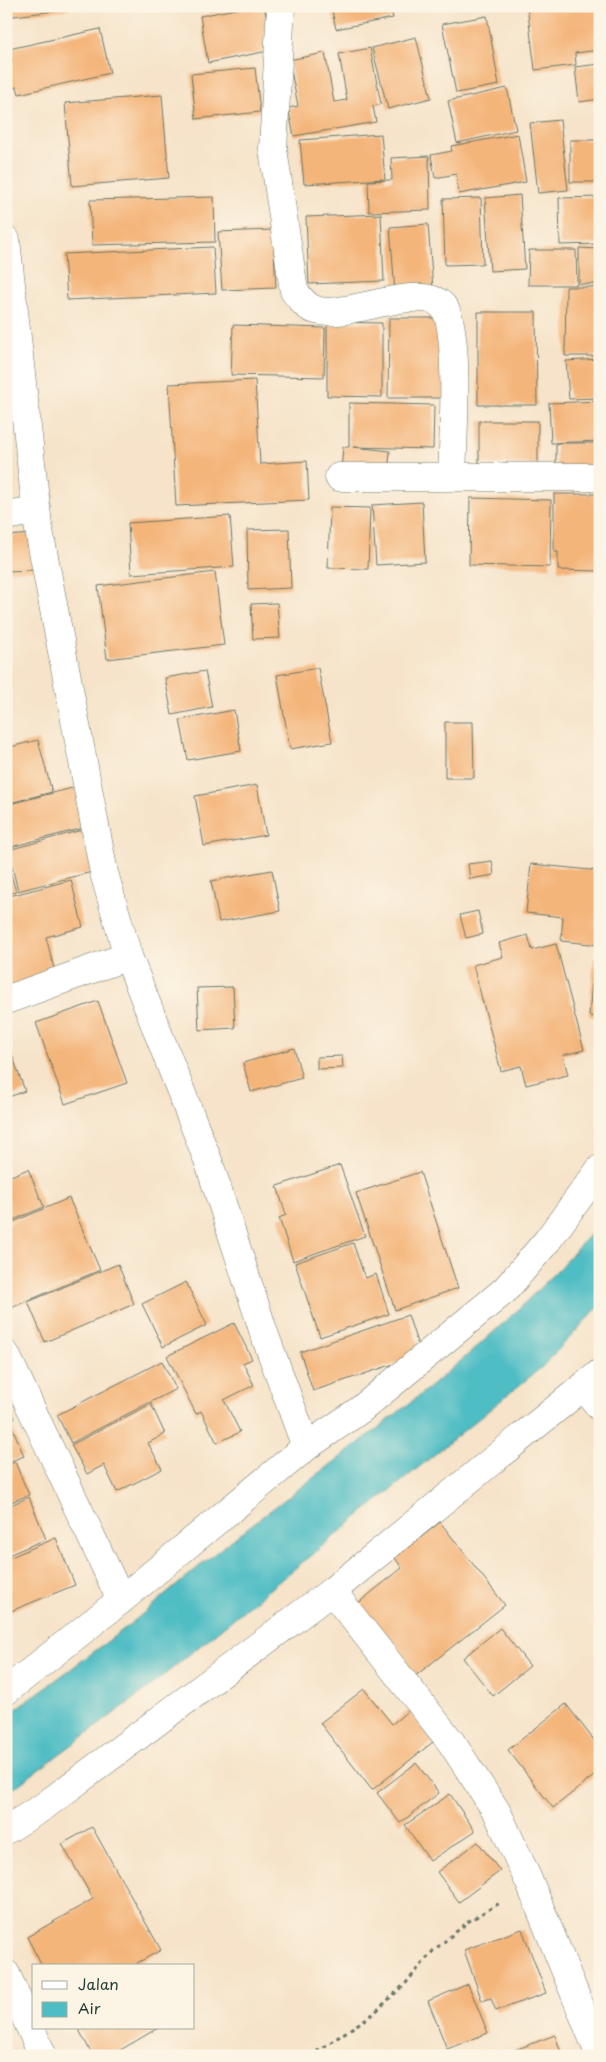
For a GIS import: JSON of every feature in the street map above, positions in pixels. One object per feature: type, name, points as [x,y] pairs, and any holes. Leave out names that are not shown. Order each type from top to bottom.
[{"type":"street","points":[[281,6],[273,149],[294,290],[306,306],[326,312],[423,297],[438,302],[445,309],[452,328],[454,420],[452,476]]},
{"type":"street","points":[[6,240],[36,511],[104,873],[128,956],[209,1163],[264,1333],[306,1447]]},
{"type":"street","points":[[339,477],[600,477]]},
{"type":"street","points":[[6,516],[36,511]]},
{"type":"street","points":[[6,1000],[128,956]]},
{"type":"street","points":[[6,1691],[122,1600],[306,1447],[360,1410],[505,1290],[547,1241],[600,1169]]},
{"type":"street","points":[[6,1355],[122,1600]]},
{"type":"street","points":[[6,1830],[43,1807],[332,1591],[595,1389]]},
{"type":"street","points":[[332,1591],[451,1742],[497,1812],[531,1886],[600,2056]]},
{"type":"street","points":[[6,1974],[43,2056]]},
{"type":"path","points":[[310,2056],[373,2014],[406,1983],[433,1952],[469,1921],[531,1886]]},
{"type":"water","points":[[600,1222],[600,1305],[543,1366],[147,1689],[6,1794],[6,1716],[118,1633],[228,1543],[430,1387],[519,1308],[561,1266]]},
{"type":"building","points":[[6,6],[70,6],[71,9],[6,17]]},
{"type":"building","points":[[207,6],[224,6],[224,7],[208,10]]},
{"type":"building","points":[[251,6],[264,6],[273,50],[208,63],[200,16]]},
{"type":"building","points":[[331,6],[390,6],[393,18],[336,29]]},
{"type":"building","points":[[527,6],[600,6],[600,50],[575,53],[576,65],[535,70]]},
{"type":"building","points":[[487,16],[499,85],[456,93],[442,24]]},
{"type":"building","points":[[100,29],[110,73],[19,94],[17,87],[6,89],[6,62],[12,61],[9,49]]},
{"type":"building","points":[[416,37],[431,98],[388,109],[372,48]]},
{"type":"building","points":[[370,48],[381,104],[373,106],[376,122],[294,136],[288,108],[298,106],[289,60],[325,53],[334,102],[347,100],[339,54]]},
{"type":"building","points":[[600,64],[600,99],[579,102],[575,67]]},
{"type":"building","points":[[255,68],[260,112],[196,119],[191,74]]},
{"type":"building","points":[[507,88],[516,130],[457,143],[448,101]]},
{"type":"building","points":[[162,95],[169,178],[72,186],[65,103]]},
{"type":"building","points":[[560,120],[568,190],[538,193],[530,123]]},
{"type":"building","points":[[381,134],[385,179],[304,184],[300,140]]},
{"type":"building","points":[[518,134],[526,182],[459,194],[456,174],[435,178],[431,155],[452,151],[451,146]]},
{"type":"building","points":[[570,140],[600,140],[600,182],[570,182]]},
{"type":"building","points":[[429,156],[430,210],[369,212],[368,181],[392,180],[391,158]]},
{"type":"building","points":[[520,195],[525,269],[490,271],[485,198]]},
{"type":"building","points":[[214,197],[215,242],[92,245],[90,200]]},
{"type":"building","points":[[600,197],[600,244],[560,245],[559,198]]},
{"type":"building","points":[[481,198],[483,264],[445,265],[443,199]]},
{"type":"building","points":[[381,214],[384,281],[309,284],[306,217]]},
{"type":"building","points":[[428,224],[433,289],[395,292],[390,227]]},
{"type":"building","points":[[273,230],[276,288],[222,290],[218,232]]},
{"type":"building","points":[[213,247],[216,293],[67,300],[64,254]]},
{"type":"building","points":[[579,248],[600,249],[600,284],[579,284]]},
{"type":"building","points":[[529,250],[576,250],[577,285],[528,285]]},
{"type":"building","points":[[566,287],[600,287],[600,356],[565,356]]},
{"type":"building","points":[[478,312],[536,312],[537,405],[478,405]]},
{"type":"building","points":[[389,318],[447,318],[447,398],[388,398]]},
{"type":"building","points":[[327,322],[382,323],[382,397],[327,396]]},
{"type":"building","points":[[233,325],[325,328],[324,377],[231,375]]},
{"type":"building","points":[[600,359],[600,398],[569,399],[566,361]]},
{"type":"building","points":[[255,380],[260,464],[307,461],[309,500],[176,506],[169,384]]},
{"type":"building","points":[[600,401],[600,441],[551,443],[549,403]]},
{"type":"building","points":[[349,403],[434,405],[433,449],[353,447],[390,451],[388,475],[341,471],[343,447],[349,447]]},
{"type":"building","points":[[479,421],[538,421],[538,464],[479,464]]},
{"type":"building","points":[[556,443],[600,443],[600,468],[556,468]]},
{"type":"building","points":[[554,494],[600,494],[598,571],[558,570],[558,552],[554,552]]},
{"type":"building","points":[[470,498],[551,500],[550,567],[469,565]]},
{"type":"building","points":[[422,502],[425,562],[376,565],[372,505]]},
{"type":"building","points":[[330,507],[370,508],[368,569],[328,568]]},
{"type":"building","points":[[230,516],[234,567],[131,574],[128,523]]},
{"type":"building","points":[[289,529],[291,588],[248,590],[247,530]]},
{"type":"building","points":[[33,534],[35,570],[6,571],[6,536]]},
{"type":"building","points":[[215,572],[224,645],[107,659],[98,586]]},
{"type":"building","points":[[277,603],[280,638],[253,639],[251,604]]},
{"type":"building","points":[[318,668],[332,742],[290,749],[277,675]]},
{"type":"building","points":[[205,671],[212,707],[172,715],[165,678]]},
{"type":"building","points":[[234,710],[241,751],[188,760],[180,720]]},
{"type":"building","points":[[445,722],[473,722],[474,778],[445,778]]},
{"type":"building","points":[[38,740],[52,792],[6,804],[6,748]]},
{"type":"building","points":[[257,785],[266,835],[204,846],[195,796]]},
{"type":"building","points":[[76,787],[87,827],[7,848],[6,805]]},
{"type":"building","points":[[82,830],[92,872],[18,891],[8,850]]},
{"type":"building","points":[[6,857],[16,892],[6,894]]},
{"type":"building","points":[[492,861],[494,875],[470,879],[468,864]]},
{"type":"building","points":[[531,864],[600,871],[600,945],[561,941],[563,917],[526,913]]},
{"type":"building","points":[[272,870],[280,911],[219,922],[211,881]]},
{"type":"building","points":[[71,880],[83,927],[46,937],[57,980],[6,991],[6,897]]},
{"type":"building","points":[[478,911],[483,934],[466,938],[460,915]]},
{"type":"building","points":[[528,935],[532,950],[556,944],[584,1050],[563,1055],[568,1075],[526,1085],[521,1066],[501,1071],[473,965],[503,957],[499,943]]},
{"type":"building","points":[[594,959],[600,959],[600,1017],[589,1016]]},
{"type":"building","points":[[233,987],[235,1028],[199,1030],[197,988]]},
{"type":"building","points":[[98,1001],[127,1083],[65,1104],[36,1023]]},
{"type":"building","points":[[6,1038],[25,1091],[6,1098]]},
{"type":"building","points":[[294,1048],[302,1078],[251,1092],[243,1063]]},
{"type":"building","points":[[342,1056],[343,1068],[317,1069],[317,1057]]},
{"type":"building","points":[[340,1165],[365,1236],[293,1261],[279,1218],[286,1215],[277,1186]]},
{"type":"building","points":[[28,1169],[44,1207],[6,1223],[6,1178]]},
{"type":"building","points":[[420,1172],[458,1288],[395,1310],[356,1193]]},
{"type":"building","points":[[69,1198],[100,1270],[6,1310],[6,1225]]},
{"type":"building","points":[[353,1243],[365,1278],[376,1274],[389,1314],[320,1337],[295,1263]]},
{"type":"building","points":[[118,1264],[134,1304],[45,1342],[28,1302]]},
{"type":"building","points":[[186,1282],[207,1325],[163,1347],[142,1304]]},
{"type":"building","points":[[408,1315],[421,1355],[313,1391],[300,1352]]},
{"type":"building","points":[[234,1323],[252,1359],[243,1363],[254,1385],[224,1400],[240,1432],[217,1443],[201,1411],[196,1414],[167,1356]]},
{"type":"building","points":[[162,1361],[176,1389],[71,1443],[57,1415]]},
{"type":"building","points":[[6,1396],[15,1418],[6,1421]]},
{"type":"building","points":[[151,1404],[165,1434],[148,1443],[162,1469],[117,1492],[104,1465],[87,1474],[71,1445]]},
{"type":"building","points":[[11,1424],[24,1456],[6,1463],[6,1426]]},
{"type":"building","points":[[15,1462],[29,1495],[6,1504],[6,1466]]},
{"type":"building","points":[[29,1497],[46,1539],[6,1556],[6,1507]]},
{"type":"building","points":[[440,1522],[505,1605],[414,1677],[357,1604],[402,1568],[395,1558]]},
{"type":"building","points":[[56,1538],[75,1585],[6,1613],[6,1559]]},
{"type":"building","points":[[500,1628],[530,1666],[493,1696],[463,1658]]},
{"type":"building","points":[[364,1689],[392,1724],[409,1710],[433,1742],[372,1790],[320,1723]]},
{"type":"building","points":[[566,1704],[600,1748],[600,1771],[553,1808],[508,1750]]},
{"type":"building","points":[[416,1763],[439,1793],[400,1823],[377,1793]]},
{"type":"building","points":[[450,1794],[475,1831],[430,1861],[405,1825]]},
{"type":"building","points":[[92,1827],[161,1950],[138,1964],[41,1964],[27,1937],[93,1899],[62,1844]]},
{"type":"building","points":[[478,1842],[500,1871],[459,1902],[437,1872]]},
{"type":"building","points":[[522,1929],[546,1993],[496,2011],[491,1998],[482,2001],[464,1950]]},
{"type":"building","points":[[468,1984],[488,2033],[447,2049],[428,2001]]},
{"type":"building","points":[[79,2030],[155,2030],[110,2056],[93,2056]]},
{"type":"building","points":[[555,2035],[562,2056],[507,2056],[507,2053]]}]
